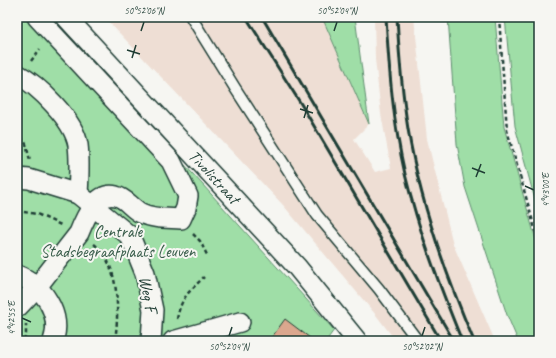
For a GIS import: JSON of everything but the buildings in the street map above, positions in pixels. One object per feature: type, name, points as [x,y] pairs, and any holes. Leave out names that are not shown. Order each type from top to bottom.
[{"type":"street","points":[[18,307],[37,287],[79,232],[93,206],[100,199],[107,196],[116,196],[129,203],[140,213],[153,217],[181,219],[186,208],[188,196],[171,161],[37,17]]},
{"type":"street","name":"Tivolistraat","points":[[68,18],[297,267],[357,341]]},
{"type":"street","points":[[20,75],[47,96],[62,113],[78,143],[78,194]]},
{"type":"street","name":"Weg F","points":[[23,178],[78,194],[130,236],[144,273],[153,310],[151,341]]},
{"type":"street","points":[[17,275],[25,278],[37,287],[47,298],[55,326],[53,341]]},
{"type":"street","points":[[174,340],[240,322]]},
{"type":"lane","points":[[191,17],[234,88],[317,215],[379,289],[418,341]]},
{"type":"path","points":[[499,17],[507,130],[539,243]]},
{"type":"path","points":[[20,75],[53,34]]},
{"type":"path","points":[[17,131],[26,144],[30,156],[31,166],[23,178]]},
{"type":"path","points":[[17,211],[37,214],[79,232],[101,250],[115,282],[118,318],[115,341]]},
{"type":"path","points":[[181,219],[186,229],[200,241],[208,257]]},
{"type":"path","points":[[174,340],[178,309],[185,295],[204,277]]},
{"type":"shaded area","points":[[104,17],[322,17],[369,124],[354,139],[375,172],[391,168],[381,114],[375,59],[374,17],[414,17],[427,139],[453,244],[495,341],[396,341],[376,315],[283,205]]},
{"type":"green space","name":"Centrale Stadsbegraafplaats Leuven","points":[[17,17],[51,17],[334,330],[326,341],[17,341]]},
{"type":"green space","points":[[322,17],[355,17],[369,124]]},
{"type":"green space","points":[[448,17],[495,17],[504,127],[539,251],[539,341],[518,341],[507,315],[465,187],[457,144]]},
{"type":"green space","points":[[505,17],[539,17],[539,215],[515,126]]},
{"type":"railway","points":[[246,17],[301,104],[441,341]]},
{"type":"railway","points":[[262,17],[454,341]]},
{"type":"railway","points":[[386,17],[392,96],[397,135],[405,174],[430,259],[462,341]]},
{"type":"railway","points":[[397,17],[406,115],[419,184],[453,290],[474,341]]}]
